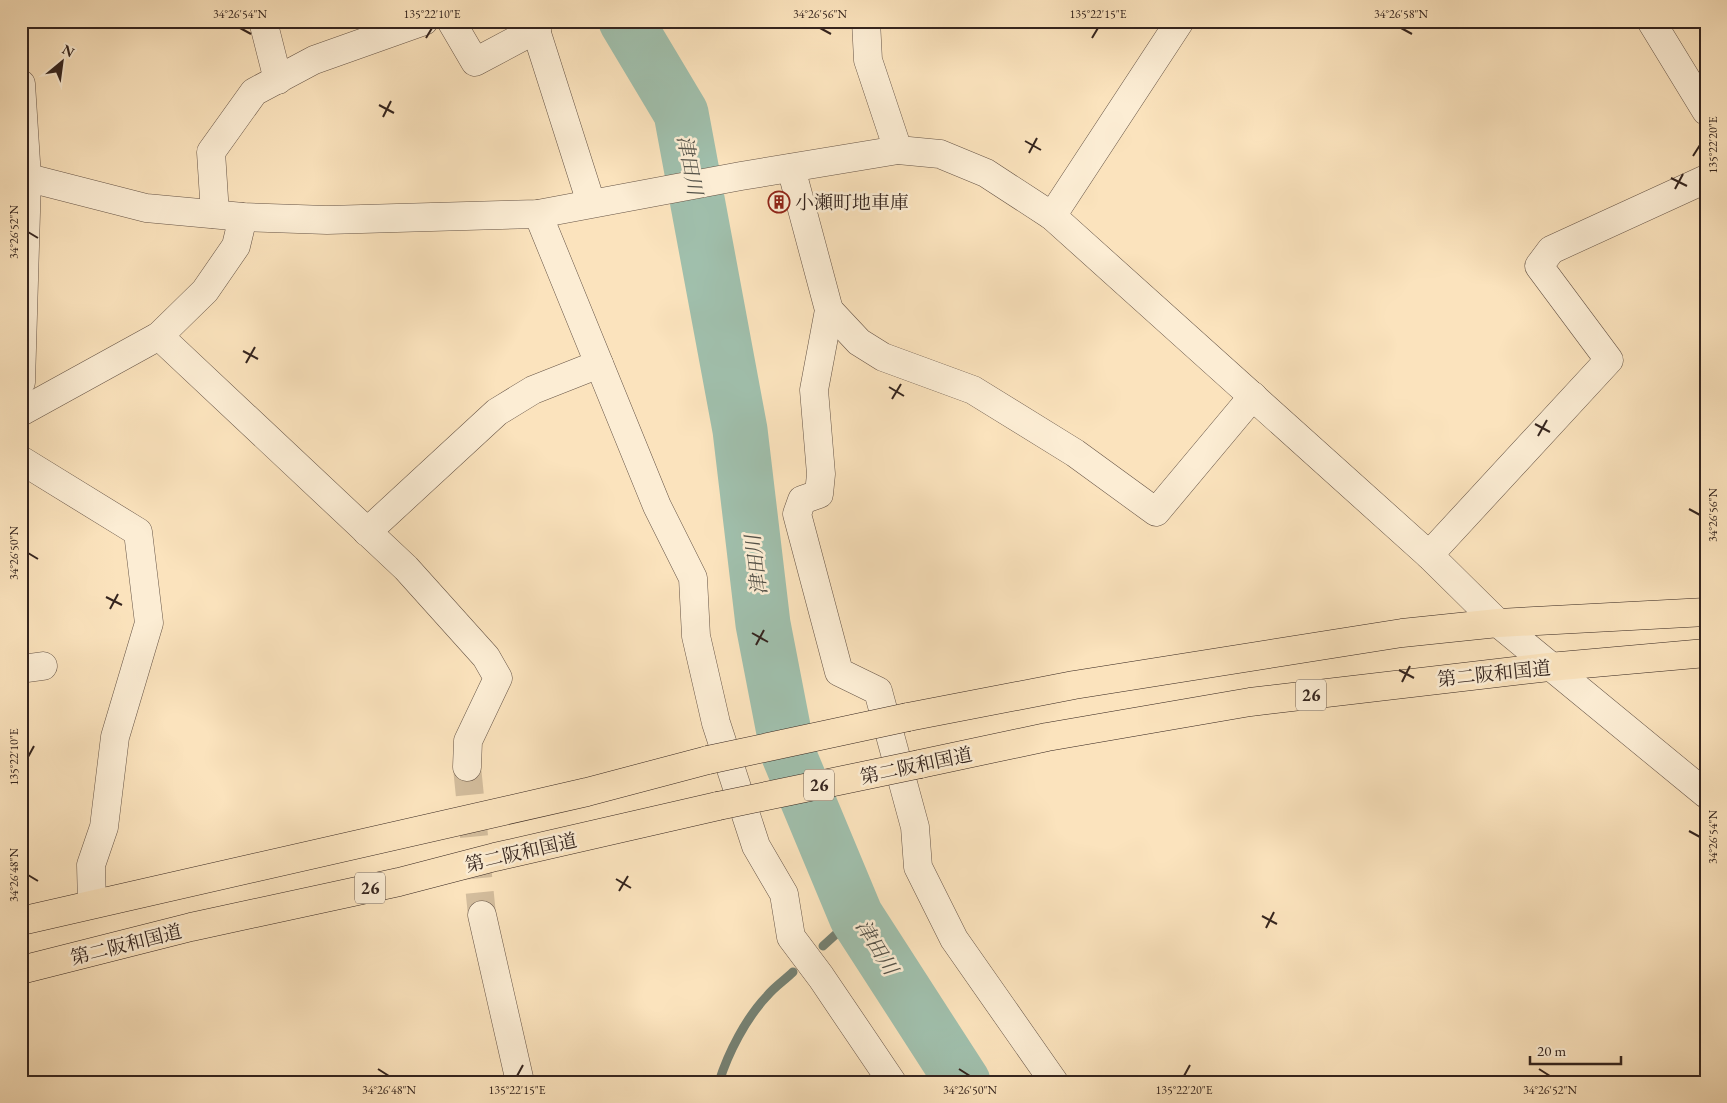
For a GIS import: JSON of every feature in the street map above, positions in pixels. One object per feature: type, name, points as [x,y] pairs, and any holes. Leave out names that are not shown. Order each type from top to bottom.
[{"type":"highway","name":"26","points":[[21,921],[587,792],[708,760],[908,717],[1074,685],[1402,633],[1498,623],[1706,612]]},
{"type":"highway","name":"第二阪和国道","points":[[21,970],[191,927],[399,882],[495,857],[718,806],[1047,737],[1183,712],[1376,686],[1550,667],[1706,653]]},
{"type":"street","points":[[264,21],[278,80]]},
{"type":"street","points":[[215,214],[210,152],[254,92],[314,60],[424,21]]},
{"type":"street","points":[[450,21],[475,62],[535,25],[591,203]]},
{"type":"street","points":[[866,21],[868,60],[898,150]]},
{"type":"street","points":[[1052,216],[1180,21]]},
{"type":"street","points":[[1651,21],[1706,111]]},
{"type":"street","points":[[21,84],[24,177],[21,382]]},
{"type":"street","points":[[24,177],[146,208],[243,217],[328,220],[538,214],[741,176],[898,150],[940,154],[986,173],[1052,216],[1429,555],[1498,623],[1706,794]]},
{"type":"street","points":[[791,168],[829,310],[814,390],[821,474],[818,494],[802,500],[797,514],[839,672],[878,691],[915,827],[918,867],[954,938],[1054,1082]]},
{"type":"street","points":[[1429,555],[1609,360],[1539,266],[1551,250],[1706,179]]},
{"type":"street","points":[[538,214],[657,506],[693,578],[696,636],[716,723],[756,846],[784,894],[791,937],[822,977],[892,1082]]},
{"type":"street","points":[[21,412],[159,336],[210,283],[236,246],[243,217]]},
{"type":"street","points":[[829,310],[859,342],[882,357],[973,390],[1076,453],[1156,512],[1253,396]]},
{"type":"street","points":[[159,336],[412,576],[486,657],[498,678],[468,742],[467,767]]},
{"type":"street","points":[[367,532],[497,412],[533,390],[599,364]]},
{"type":"street","points":[[21,460],[138,532],[150,623],[115,737],[104,826],[91,865],[92,904]]},
{"type":"street","points":[[482,915],[520,1082]]},
{"type":"waterway","name":"津田川","points":[[626,21],[681,113],[740,430],[763,624],[788,753],[856,916],[963,1082]]},
{"type":"waterway","points":[[823,946],[856,916]]},
{"type":"waterway","points":[[719,1082],[727,1059],[745,1025],[759,1005],[793,972]]},
{"type":"tunnel","points":[[467,767],[482,915]]},
{"type":"place","name":"小瀬町地車庫","points":[[779,202]]}]
